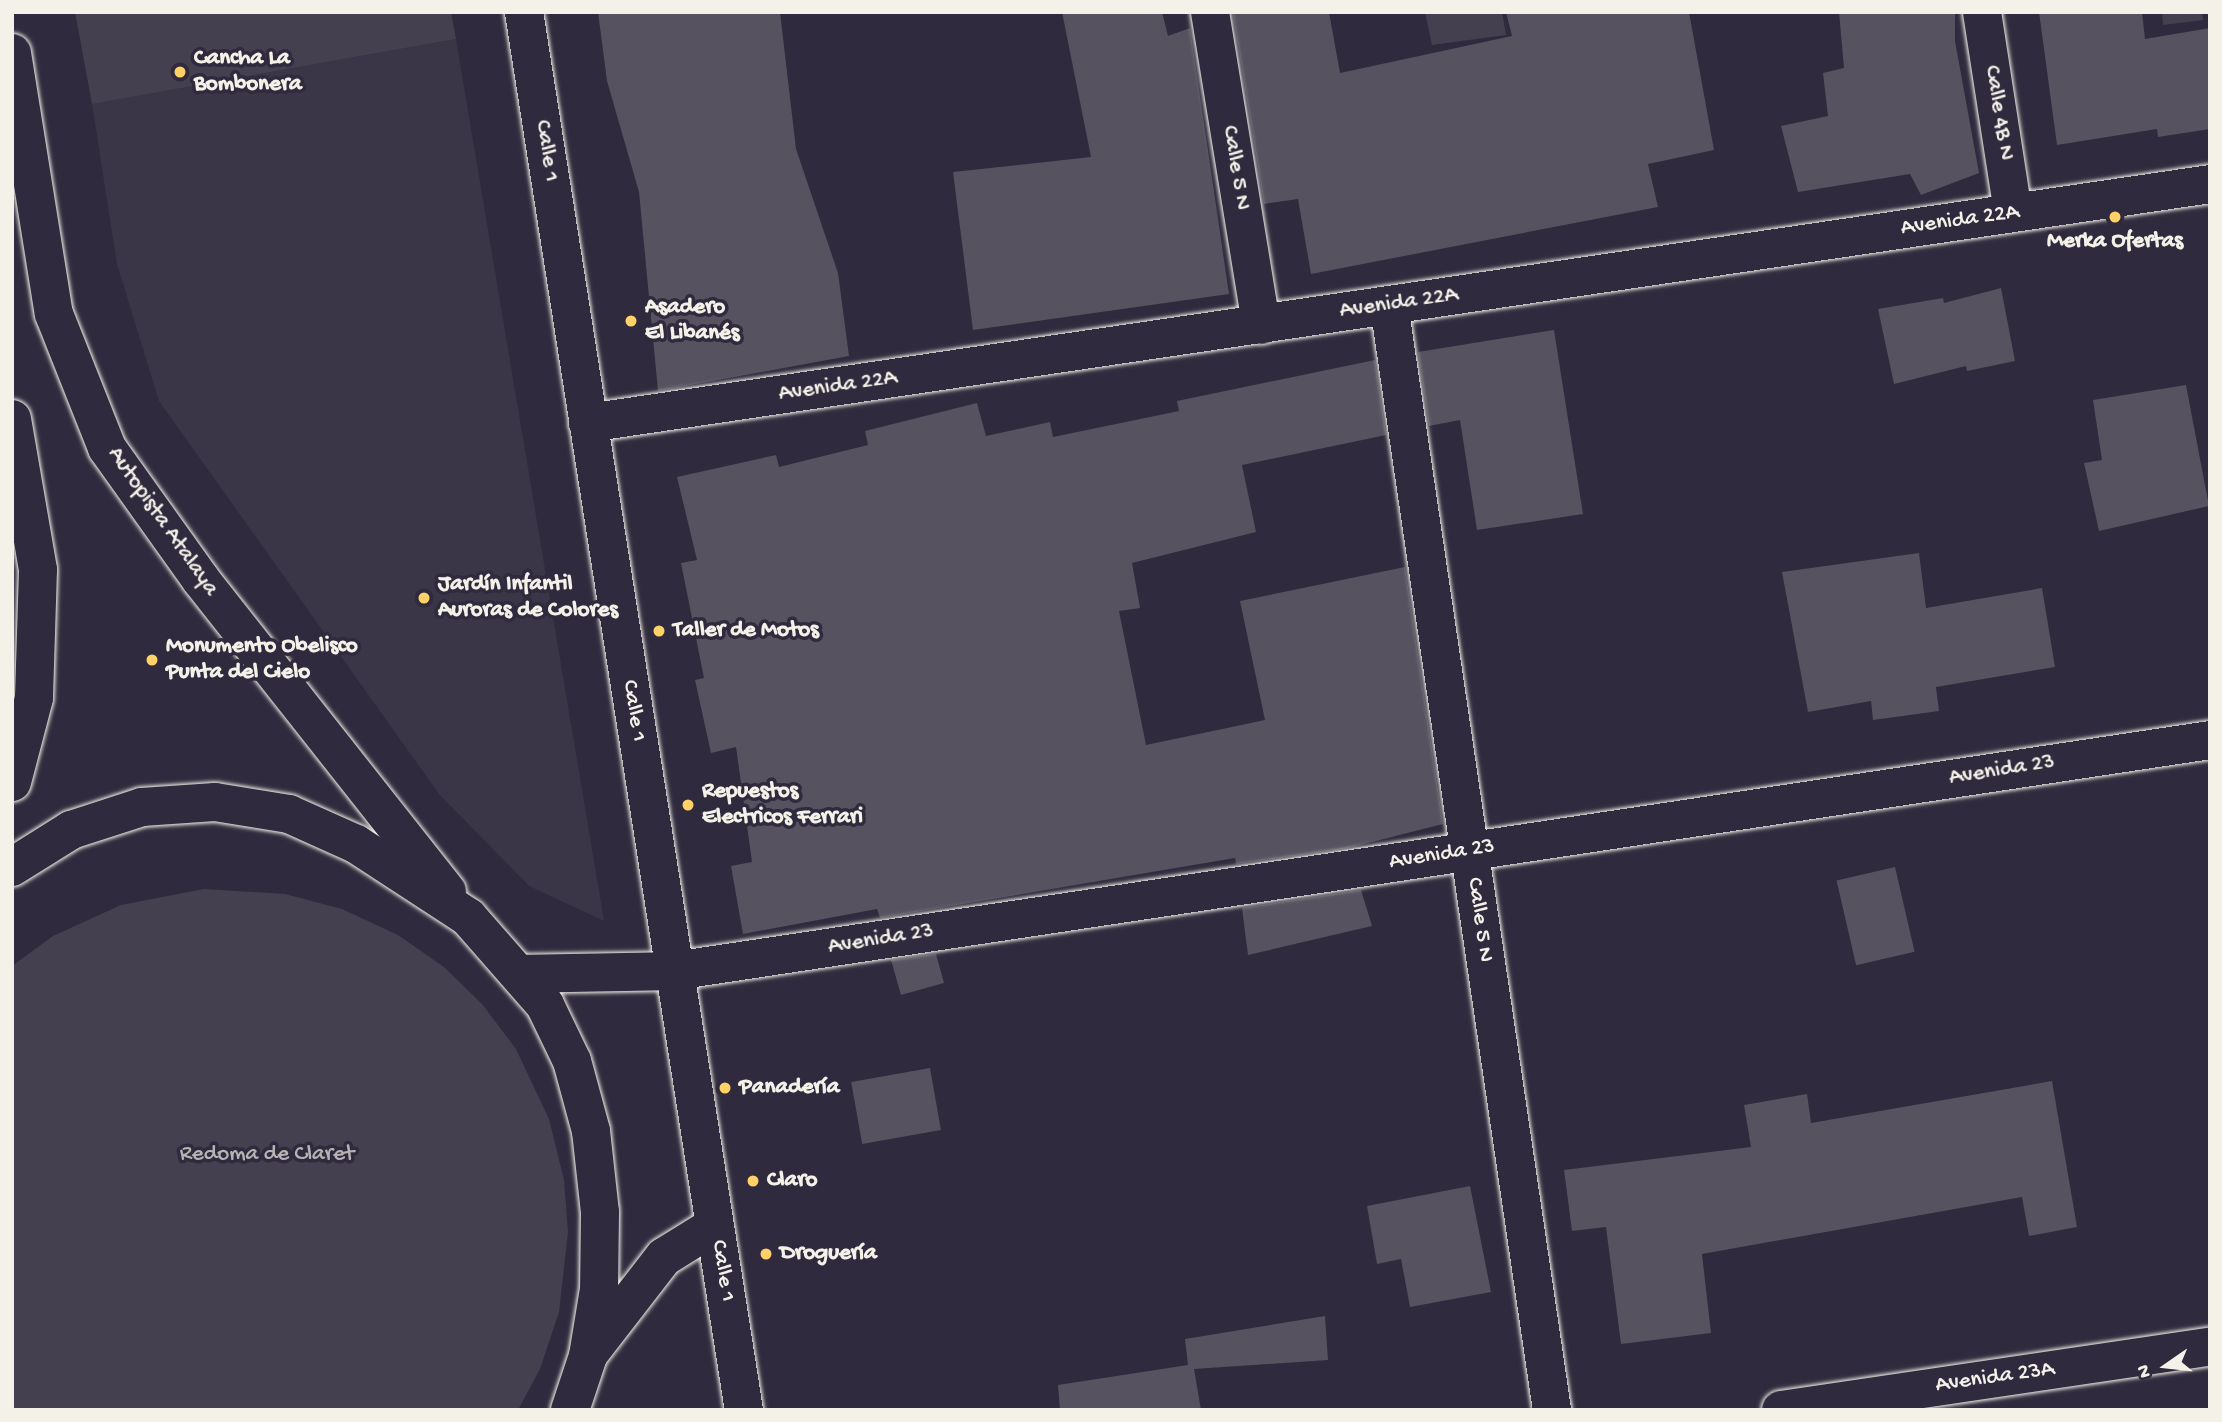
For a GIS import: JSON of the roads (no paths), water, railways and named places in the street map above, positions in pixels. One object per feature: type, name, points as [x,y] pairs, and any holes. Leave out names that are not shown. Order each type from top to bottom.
[{"type":"street","name":"Calle 1","points":[[524,12],[744,1410]]},
{"type":"street","name":"Calle 5 N","points":[[1210,12],[1261,325]]},
{"type":"street","name":"Calle 4B N","points":[[1983,12],[2013,214]]},
{"type":"street","name":"Autopista Atalaya","points":[[12,52],[54,314],[107,449],[201,580],[468,917]]},
{"type":"street","name":"Avenida 22A","points":[[588,423],[2013,214],[2208,195]]},
{"type":"street","name":"Calle 5 N","points":[[1389,305],[1552,1410]]},
{"type":"street","points":[[12,419],[38,570],[34,698],[12,782]]},
{"type":"street","name":"Avenida 23","points":[[520,974],[674,971],[2210,740]]},
{"type":"street","points":[[12,867],[71,830],[130,811],[215,802],[289,814],[356,844],[468,917],[545,1005],[572,1061],[590,1131],[600,1212],[599,1264],[588,1356],[570,1410]]},
{"type":"street","points":[[588,1356],[664,1257],[715,1226]]},
{"type":"street","name":"Avenida 23A","points":[[1781,1410],[2210,1347]]},
{"type":"place","name":"Cancha La Bombonera","points":[[180,72]]},
{"type":"place","name":"Merka Ofertas","points":[[2115,217]]},
{"type":"place","name":"Asadero El Libanés","points":[[631,321]]},
{"type":"place","name":"Jardín Infantil Auroras de Colores","points":[[424,598]]},
{"type":"place","name":"Taller de Motos","points":[[659,631]]},
{"type":"place","name":"Monumento Obelisco Punta del Cielo","points":[[152,660]]},
{"type":"place","name":"Repuestos Electricos Ferrari","points":[[688,805]]},
{"type":"place","name":"Panadería","points":[[725,1088]]},
{"type":"place","name":"Claro","points":[[753,1181]]},
{"type":"place","name":"Droguería","points":[[766,1254]]},
{"type":"park label","name":"Redoma de Claret","points":[[267,1155]]}]
